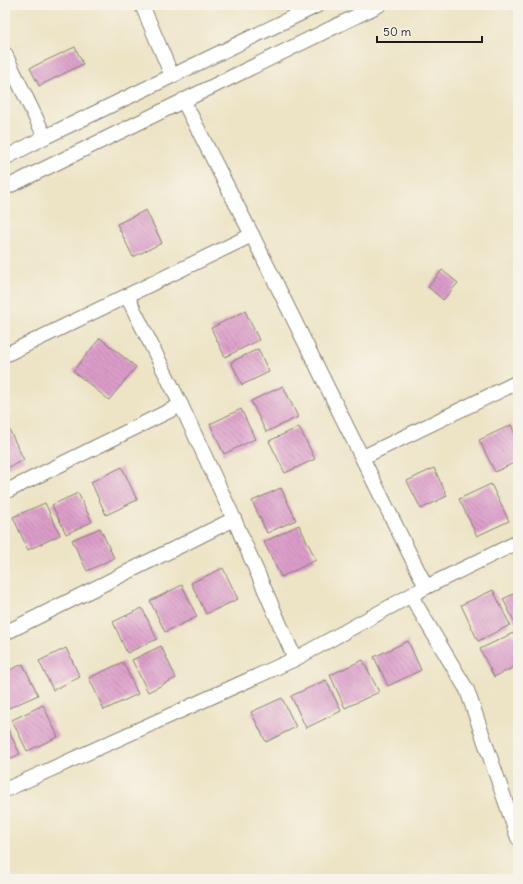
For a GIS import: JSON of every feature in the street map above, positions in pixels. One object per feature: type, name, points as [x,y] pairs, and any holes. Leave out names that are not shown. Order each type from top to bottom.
[{"type":"street","points":[[142,5],[172,76]]},
{"type":"street","points":[[5,158],[45,137],[318,5]]},
{"type":"street","points":[[5,188],[379,5]]},
{"type":"street","points":[[5,54],[45,137]]},
{"type":"street","points":[[183,100],[252,235],[426,588]]},
{"type":"street","points":[[5,355],[252,235]]},
{"type":"street","points":[[128,296],[234,519],[295,659]]},
{"type":"street","points":[[362,457],[518,382]]},
{"type":"street","points":[[5,492],[181,405]]},
{"type":"street","points":[[5,633],[234,519]]},
{"type":"street","points":[[5,790],[295,659],[426,588],[518,542]]},
{"type":"street","points":[[411,596],[467,690],[518,838]]},
{"type":"building","points":[[75,47],[83,64],[39,86],[30,68]]},
{"type":"building","points":[[146,210],[162,243],[133,257],[117,224]]},
{"type":"building","points":[[442,270],[458,283],[443,300],[428,287]]},
{"type":"building","points":[[245,311],[259,340],[225,357],[211,328]]},
{"type":"building","points":[[100,338],[136,367],[109,400],[73,371]]},
{"type":"building","points":[[258,349],[269,372],[242,385],[231,362]]},
{"type":"building","points":[[283,386],[298,417],[266,432],[251,401]]},
{"type":"building","points":[[241,409],[255,439],[224,454],[210,424]]},
{"type":"building","points":[[7,425],[24,460],[5,469],[5,426]]},
{"type":"building","points":[[511,425],[518,441],[518,461],[495,472],[479,440]]},
{"type":"building","points":[[299,427],[315,459],[285,473],[269,441]]},
{"type":"building","points":[[122,467],[137,500],[106,515],[91,482]]},
{"type":"building","points":[[434,468],[447,496],[421,509],[407,481]]},
{"type":"building","points":[[491,484],[509,521],[477,536],[459,499]]},
{"type":"building","points":[[281,488],[296,520],[267,533],[252,501]]},
{"type":"building","points":[[78,493],[92,522],[66,534],[52,505]]},
{"type":"building","points":[[45,503],[60,535],[28,550],[13,517]]},
{"type":"building","points":[[299,525],[316,560],[281,577],[264,542]]},
{"type":"building","points":[[100,528],[114,558],[87,571],[72,540]]},
{"type":"building","points":[[223,568],[238,599],[206,614],[191,583]]},
{"type":"building","points":[[182,585],[197,617],[165,632],[150,601]]},
{"type":"building","points":[[493,590],[510,625],[478,641],[461,605]]},
{"type":"building","points":[[518,592],[518,622],[515,623],[503,599]]},
{"type":"building","points":[[142,608],[157,639],[127,653],[113,622]]},
{"type":"building","points":[[513,633],[518,643],[518,665],[494,677],[480,649]]},
{"type":"building","points":[[408,641],[421,670],[388,686],[374,657]]},
{"type":"building","points":[[161,646],[176,678],[148,692],[132,660]]},
{"type":"building","points":[[66,648],[80,677],[53,690],[39,661]]},
{"type":"building","points":[[363,660],[379,692],[345,708],[330,675]]},
{"type":"building","points":[[123,662],[138,694],[104,710],[89,678]]},
{"type":"building","points":[[23,664],[38,695],[9,708],[5,699],[5,672]]},
{"type":"building","points":[[326,680],[341,711],[306,728],[291,696]]},
{"type":"building","points":[[282,698],[296,727],[266,742],[251,712]]},
{"type":"building","points":[[43,705],[58,737],[27,751],[12,720]]},
{"type":"building","points":[[5,723],[20,754],[5,761]]}]
